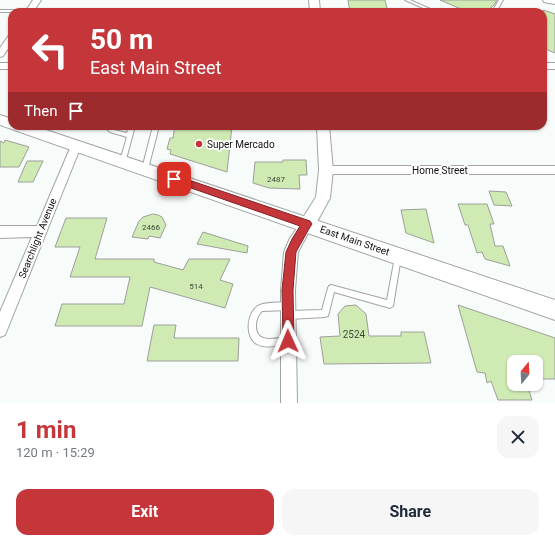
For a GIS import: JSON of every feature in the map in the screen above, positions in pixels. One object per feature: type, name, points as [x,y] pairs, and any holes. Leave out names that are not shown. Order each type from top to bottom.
[{"type":"main road","name":"East Main Street","points":[[30,130],[555,310]]},
{"type":"street","points":[[547,0],[555,2]]},
{"type":"street","points":[[0,54],[8,43]]},
{"type":"street","points":[[289,403],[288,290],[291,252],[295,242],[322,201],[326,170],[323,130]]},
{"type":"street","name":"Searchlight Avenue","points":[[0,330],[76,146]]},
{"type":"street","name":"Home Street","points":[[326,170],[555,170]]},
{"type":"street","points":[[0,232],[40,231]]},
{"type":"lane","points":[[407,0],[426,8]]},
{"type":"lane","points":[[111,130],[130,136]]},
{"type":"lane","points":[[123,162],[131,130]]},
{"type":"lane","points":[[145,169],[155,130]]},
{"type":"lane","points":[[288,341],[262,342],[254,338],[254,313],[261,308],[325,313],[330,288],[390,304],[398,255]]},
{"type":"building","points":[[348,0],[385,0],[387,8],[349,8]]},
{"type":"building","points":[[440,0],[497,0],[491,8],[459,8]]},
{"type":"building","points":[[547,11],[555,14],[555,53],[547,50]]},
{"type":"building","name":"Super Mercado","points":[[174,130],[232,130],[227,172],[170,154],[171,150],[167,149],[170,138],[173,138]]},
{"type":"building","points":[[5,140],[29,147],[19,167],[0,167],[0,141],[4,143]]},
{"type":"building","points":[[283,160],[306,160],[307,175],[299,175],[300,189],[269,188],[253,183],[255,162],[283,162]]},
{"type":"building","points":[[27,161],[43,161],[33,182],[18,182]]},
{"type":"building","points":[[489,191],[506,192],[512,206],[494,205]]},
{"type":"building","points":[[458,204],[487,204],[494,224],[490,224],[495,246],[503,246],[510,266],[485,259],[482,252],[477,253],[468,225],[465,225]]},
{"type":"building","points":[[426,209],[434,243],[406,233],[401,210]]},
{"type":"building","points":[[153,214],[162,217],[166,225],[160,238],[149,236],[148,239],[132,237],[139,221],[143,217]]},
{"type":"building","points":[[66,218],[107,218],[95,259],[154,259],[154,262],[183,270],[189,259],[230,259],[220,280],[233,284],[225,308],[150,287],[142,326],[55,326],[62,304],[124,304],[130,277],[70,277],[80,247],[55,247]]},
{"type":"building","points":[[203,232],[248,246],[247,253],[197,244]]},
{"type":"building","points":[[356,305],[366,314],[369,336],[401,336],[401,332],[424,332],[431,363],[324,364],[320,337],[340,336],[338,314],[345,306]]},
{"type":"building","points":[[458,305],[555,338],[555,379],[543,379],[543,355],[507,355],[507,391],[529,391],[532,400],[498,400],[491,381],[487,383],[485,373],[477,372]]},
{"type":"building","points":[[154,325],[176,325],[174,338],[239,338],[238,361],[147,361]]},
{"type":"place","name":"Super Mercado","points":[[199,144]]},
{"type":"route","points":[[174,179],[307,224],[295,242],[291,252],[288,290],[288,341]]}]
